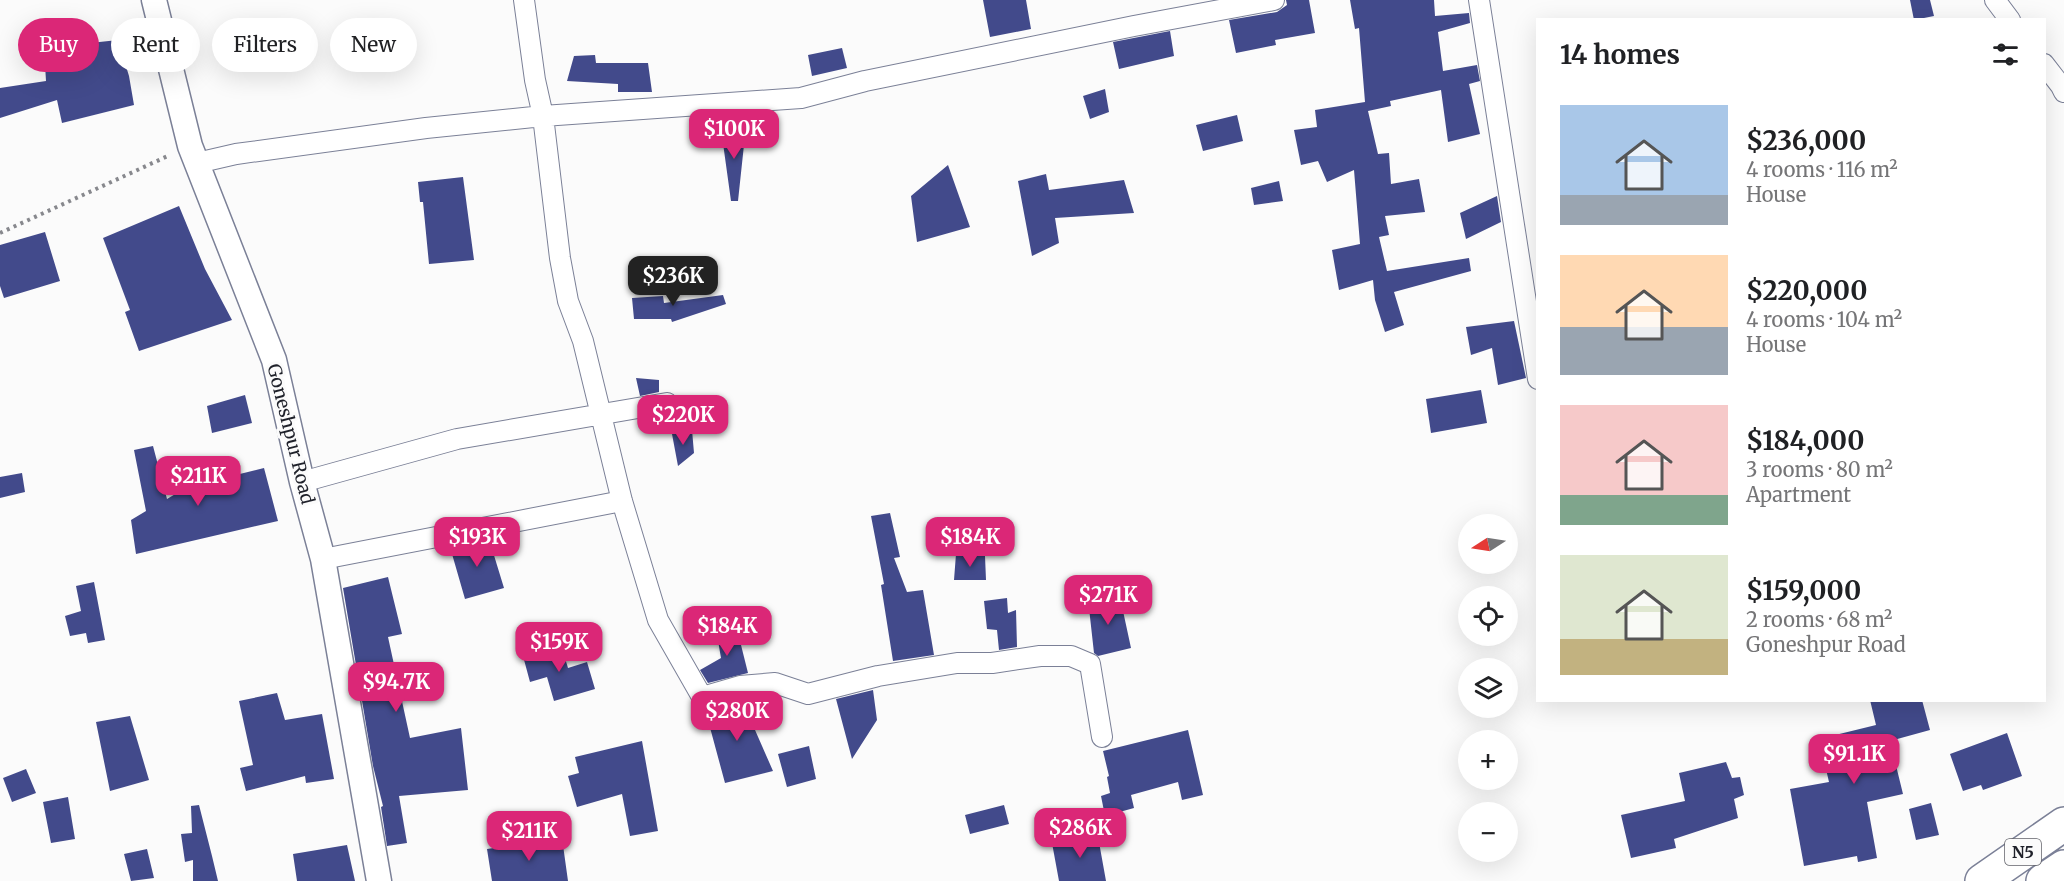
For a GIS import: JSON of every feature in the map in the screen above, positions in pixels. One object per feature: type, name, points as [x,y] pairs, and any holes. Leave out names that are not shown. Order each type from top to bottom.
[{"type":"highway","name":"N5","points":[[1982,881],[2064,824]]},
{"type":"highway","name":"N5","points":[[2043,881],[2064,867]]},
{"type":"street","name":"Goneshpur Road","points":[[154,0],[194,154],[274,360],[302,482],[324,559],[379,881]]},
{"type":"street","points":[[524,0],[535,80],[543,116],[560,258],[568,301],[583,341],[622,501],[658,620],[702,697],[740,686],[775,683],[808,694],[878,676],[957,663],[993,663],[1040,656],[1071,657],[1090,664],[1102,737]]},
{"type":"street","points":[[194,154],[236,154],[426,128],[543,116],[801,98],[865,81],[1052,42],[1274,0]]},
{"type":"street","points":[[1479,0],[1536,366]]},
{"type":"street","points":[[1995,0],[2008,18]]},
{"type":"street","points":[[2046,67],[2064,92]]},
{"type":"street","points":[[302,482],[457,439],[666,403]]},
{"type":"street","points":[[324,559],[622,501]]},
{"type":"path","points":[[0,233],[194,154]]},
{"type":"building","points":[[983,0],[1026,0],[1031,29],[990,37]]},
{"type":"building","points":[[1286,0],[1309,0],[1315,33],[1275,40],[1276,45],[1236,53],[1229,20],[1277,12],[1287,5]]},
{"type":"building","points":[[1350,0],[1434,0],[1435,16],[1469,13],[1470,23],[1438,32],[1443,71],[1477,65],[1480,81],[1469,84],[1480,134],[1448,142],[1441,90],[1390,101],[1391,106],[1368,111],[1378,154],[1389,153],[1391,184],[1419,179],[1425,212],[1385,216],[1389,235],[1379,237],[1387,271],[1469,258],[1471,271],[1394,292],[1404,325],[1385,332],[1375,300],[1373,280],[1339,290],[1332,250],[1360,244],[1354,170],[1327,182],[1318,161],[1301,165],[1294,130],[1317,127],[1315,110],[1365,102],[1359,28],[1355,29]]},
{"type":"building","points":[[1910,0],[1930,0],[1934,16],[1914,18]]},
{"type":"building","points":[[1170,31],[1174,56],[1119,69],[1113,42]]},
{"type":"building","points":[[111,41],[111,72],[128,72],[134,105],[62,123],[57,100],[0,118],[0,88],[46,81],[45,72],[99,72],[99,42]]},
{"type":"building","points":[[842,48],[847,68],[812,76],[808,55]]},
{"type":"building","points":[[595,55],[596,63],[648,63],[652,92],[618,92],[618,84],[567,81],[574,56]]},
{"type":"building","points":[[1105,89],[1109,112],[1090,119],[1083,96]]},
{"type":"building","points":[[1237,115],[1243,141],[1203,151],[1196,125]]},
{"type":"building","points":[[746,126],[738,201],[731,201],[722,136]]},
{"type":"building","points":[[948,165],[970,227],[917,242],[911,196]]},
{"type":"building","points":[[1046,174],[1049,190],[1124,180],[1134,213],[1055,218],[1059,243],[1032,256],[1018,181]]},
{"type":"building","points":[[463,177],[474,260],[429,264],[423,202],[420,202],[418,182]]},
{"type":"building","points":[[1279,181],[1283,201],[1254,205],[1251,188]]},
{"type":"building","points":[[1497,196],[1501,222],[1466,239],[1460,213]]},
{"type":"building","points":[[179,206],[205,269],[232,320],[139,351],[125,312],[130,310],[103,238]]},
{"type":"building","points":[[45,232],[60,281],[4,298],[0,286],[0,245]]},
{"type":"building","points":[[723,295],[726,304],[672,322],[671,319],[634,319],[632,298],[663,296],[664,303]]},
{"type":"building","points":[[1514,321],[1526,378],[1498,385],[1492,348],[1471,355],[1466,327]]},
{"type":"building","points":[[636,378],[659,380],[659,392],[640,396]]},
{"type":"building","points":[[1481,390],[1487,423],[1431,433],[1426,399]]},
{"type":"building","points":[[245,395],[252,423],[212,433],[207,406]]},
{"type":"building","points":[[692,430],[694,453],[678,466],[672,434]]},
{"type":"building","points":[[153,446],[167,499],[187,487],[264,468],[278,521],[136,554],[131,520],[146,511],[134,450]]},
{"type":"building","points":[[22,473],[25,492],[0,498],[0,477]]},
{"type":"building","points":[[890,513],[900,557],[894,558],[907,592],[923,590],[934,655],[893,661],[881,585],[884,584],[871,516]]},
{"type":"building","points":[[489,539],[504,588],[465,599],[450,547]]},
{"type":"building","points":[[956,554],[985,556],[986,580],[954,580]]},
{"type":"building","points":[[388,577],[402,634],[388,637],[410,738],[461,728],[468,790],[399,796],[407,843],[387,846],[381,807],[383,806],[373,766],[343,588]]},
{"type":"building","points":[[94,582],[105,640],[88,643],[86,633],[70,636],[65,616],[81,611],[76,586]]},
{"type":"building","points":[[1120,597],[1131,648],[1098,656],[1094,653],[1088,599]]},
{"type":"building","points":[[1007,598],[1008,613],[1016,610],[1017,647],[999,650],[997,630],[987,629],[984,601]]},
{"type":"building","points":[[736,625],[748,673],[708,683],[700,670],[721,658],[716,629]]},
{"type":"building","points":[[561,645],[568,668],[587,662],[595,689],[554,701],[547,677],[530,682],[523,656]]},
{"type":"building","points":[[873,690],[877,720],[852,759],[836,699]]},
{"type":"building","points":[[277,693],[285,720],[322,714],[334,779],[306,783],[305,776],[246,791],[240,768],[253,765],[239,701]]},
{"type":"building","points":[[741,698],[773,771],[725,783],[705,709]]},
{"type":"building","points":[[1870,702],[1923,702],[1930,730],[1890,741],[1903,794],[1867,802],[1877,858],[1858,862],[1857,856],[1804,866],[1790,789],[1829,782],[1819,739],[1876,725]]},
{"type":"building","points":[[130,716],[149,780],[110,791],[96,722]]},
{"type":"building","points":[[1188,730],[1203,795],[1182,800],[1178,782],[1131,795],[1134,808],[1105,816],[1101,796],[1110,793],[1107,777],[1109,776],[1103,751]]},
{"type":"building","points":[[2007,733],[2022,776],[1983,790],[1981,785],[1963,791],[1950,754]]},
{"type":"building","points":[[642,741],[658,831],[630,836],[622,794],[577,807],[568,776],[579,773],[575,757]]},
{"type":"building","points":[[809,746],[816,779],[787,787],[778,754]]},
{"type":"building","points":[[1726,762],[1732,778],[1740,777],[1744,795],[1734,799],[1738,818],[1674,839],[1676,848],[1631,858],[1621,815],[1685,801],[1679,773]]},
{"type":"building","points":[[26,769],[36,793],[12,802],[3,778]]},
{"type":"building","points":[[68,797],[75,839],[51,843],[43,802]]},
{"type":"building","points":[[1931,803],[1939,835],[1916,840],[1909,809]]},
{"type":"building","points":[[199,805],[218,881],[193,881],[193,860],[185,862],[181,834],[192,833],[191,806]]},
{"type":"building","points":[[1004,805],[1009,824],[970,834],[965,815]]},
{"type":"building","points":[[1097,831],[1106,881],[1059,881],[1052,843]]},
{"type":"building","points":[[562,838],[568,881],[492,881],[487,849]]},
{"type":"building","points":[[347,845],[355,881],[297,881],[293,854]]},
{"type":"building","points":[[147,849],[154,878],[131,881],[124,854]]}]
